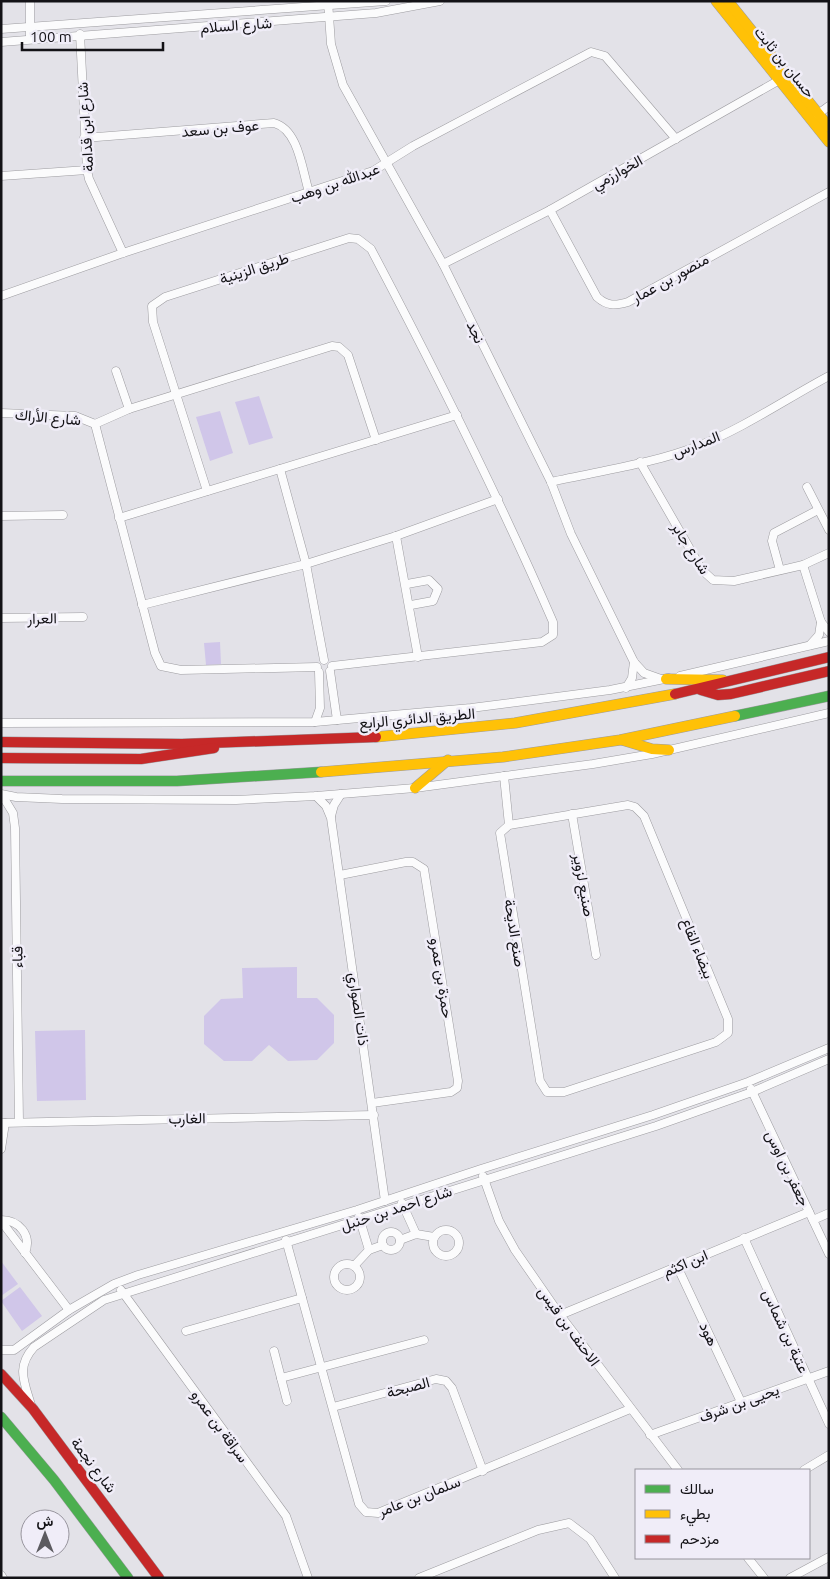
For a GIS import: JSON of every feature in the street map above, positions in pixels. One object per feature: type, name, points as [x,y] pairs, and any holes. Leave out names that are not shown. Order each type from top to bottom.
[{"type":"main road","name":"حسان بن ثابت","points":[[716,1],[815,116],[829,142]]},
{"type":"main road","name":"حسان بن ثابت","points":[[728,1],[784,78]]},
{"type":"main road","name":"حسان بن ثابت","points":[[815,116],[829,127]]},
{"type":"main road","name":"الطريق الدائري الرابع","points":[[1,742],[148,744],[329,740],[485,727],[700,690],[829,657]]},
{"type":"main road","points":[[700,690],[718,695],[731,694],[829,671]]},
{"type":"main road","points":[[666,679],[742,680]]},
{"type":"main road","points":[[1,781],[177,781],[326,772],[539,753],[620,740],[829,696]]},
{"type":"main road","points":[[620,740],[652,749],[669,750]]},
{"type":"main road","points":[[1,758],[146,758],[185,754],[240,742]]},
{"type":"main road","points":[[415,788],[448,760]]},
{"type":"main road","name":"شارع نجمة","points":[[1,1374],[33,1409],[159,1578]]},
{"type":"main road","points":[[1,1417],[54,1480],[128,1578]]},
{"type":"street","points":[[30,1],[30,39]]},
{"type":"street","name":"شارع السلام","points":[[1,29],[386,1]]},
{"type":"street","name":"شارع السلام","points":[[1,42],[329,17],[405,9],[440,1]]},
{"type":"street","name":"نجد","points":[[328,4],[331,44],[343,85],[443,264],[551,482],[571,534],[634,662],[651,677],[666,679]]},
{"type":"street","name":"شارع ابن قدامة","points":[[80,24],[87,170],[89,179],[123,253]]},
{"type":"street","name":"عبدالله بن وهب","points":[[1,296],[123,253],[357,178],[386,164],[413,146],[591,52],[605,56],[676,139]]},
{"type":"street","name":"الخوارزمي","points":[[443,264],[550,210],[784,78]]},
{"type":"street","points":[[815,116],[829,106]]},
{"type":"street","name":"عوف بن سعد","points":[[84,138],[274,123],[282,126],[293,138],[309,192]]},
{"type":"street","points":[[1,176],[87,170]]},
{"type":"street","name":"منصور بن عمار","points":[[550,210],[598,297],[610,305],[618,305],[628,302],[829,192]]},
{"type":"street","name":"طريق الزينية","points":[[176,395],[153,322],[152,306],[158,300],[348,238],[358,239],[371,249],[457,415]]},
{"type":"street","points":[[119,518],[376,440],[457,415],[498,499],[553,622],[553,635],[542,642],[331,668],[325,674],[318,669],[176,670],[161,666],[157,661],[142,606],[119,518],[95,424],[129,409],[332,346],[339,347],[348,355],[376,440]]},
{"type":"street","points":[[116,371],[129,409]]},
{"type":"street","name":"المدارس","points":[[551,482],[676,453],[718,438],[829,376]]},
{"type":"street","points":[[176,395],[207,491]]},
{"type":"street","name":"شارع الأراك","points":[[1,413],[75,416],[95,424]]},
{"type":"street","name":"شارع جابر","points":[[640,462],[706,575],[713,580],[723,582],[803,565],[829,553]]},
{"type":"street","points":[[280,469],[306,564],[324,660]]},
{"type":"street","points":[[807,487],[829,530]]},
{"type":"street","points":[[142,606],[306,564],[396,536],[498,499]]},
{"type":"street","points":[[778,570],[772,541],[774,533],[818,510]]},
{"type":"street","points":[[1,516],[62,515]]},
{"type":"street","points":[[396,536],[407,584],[418,656]]},
{"type":"street","points":[[803,565],[821,622],[829,632]]},
{"type":"street","points":[[407,584],[429,580],[438,589],[433,601],[411,606]]},
{"type":"street","name":"العرار","points":[[1,618],[83,617]]},
{"type":"street","points":[[810,645],[819,635],[821,622]]},
{"type":"street","name":"الطريق الدائري الرابع","points":[[1,723],[315,722],[472,708],[626,688],[829,641]]},
{"type":"street","points":[[315,722],[320,708],[319,662],[324,660],[329,661],[331,668],[337,720]]},
{"type":"street","points":[[626,688],[632,678],[634,662]]},
{"type":"street","points":[[2,794],[30,798],[106,800],[236,800],[415,788],[593,764],[669,750],[829,713]]},
{"type":"street","name":"صنع الديحة","points":[[504,776],[509,825],[500,832],[500,840],[540,1081],[547,1092]]},
{"type":"street","name":"قباء","points":[[2,794],[10,805],[14,820],[19,1122]]},
{"type":"street","points":[[331,818],[334,805],[341,794]]},
{"type":"street","name":"ذات الصواري","points":[[316,796],[326,806],[331,818],[385,1201]]},
{"type":"street","name":"بيضاء القاع","points":[[509,825],[628,805],[635,807],[644,816],[729,1026],[728,1033],[716,1042],[564,1092],[547,1092]]},
{"type":"street","name":"صنيع لزوير","points":[[572,814],[596,955]]},
{"type":"street","name":"حمزة بن عمرو","points":[[340,875],[406,862],[414,862],[424,869],[458,1081],[457,1088],[451,1092],[372,1103]]},
{"type":"street","name":"شارع احمد بن حنبل","points":[[1,1350],[14,1350],[69,1310],[114,1284],[138,1275],[284,1233],[653,1115],[748,1082],[829,1048]]},
{"type":"street","name":"شارع احمد بن حنبل","points":[[33,1409],[23,1376],[24,1360],[27,1354],[34,1347],[83,1313],[123,1292],[287,1244],[484,1179],[656,1126],[752,1092],[829,1059]]},
{"type":"street","name":"جعفر بن اوس","points":[[748,1082],[829,1254]]},
{"type":"street","name":"الغارب","points":[[3,1123],[374,1115]]},
{"type":"street","points":[[1,1149],[3,1123]]},
{"type":"street","name":"الاحنف بن قيس","points":[[481,1169],[506,1236],[560,1315],[677,1469]]},
{"type":"street","points":[[399,1197],[416,1234]]},
{"type":"street","points":[[357,1210],[369,1250]]},
{"type":"street","name":"ابن اكثم","points":[[560,1315],[809,1212]]},
{"type":"street","points":[[813,1220],[829,1213]]},
{"type":"street","points":[[1,1221],[69,1310]]},
{"type":"street","points":[[1,1221],[11,1221],[23,1230],[28,1243],[25,1253]]},
{"type":"street","name":"سلمان بن عامر","points":[[284,1233],[359,1504],[366,1512],[378,1513],[630,1409]]},
{"type":"street","points":[[387,1233],[397,1234],[400,1240],[399,1246],[394,1250],[387,1249],[383,1245],[383,1238],[387,1233]]},
{"type":"street","points":[[400,1240],[416,1234],[434,1237]]},
{"type":"street","name":"عتبة بن شماس","points":[[744,1238],[829,1424]]},
{"type":"street","points":[[354,1266],[369,1250],[383,1245]]},
{"type":"street","name":"هود","points":[[677,1266],[740,1402]]},
{"type":"street","name":"سراقة بن عمرو","points":[[114,1284],[123,1292],[286,1516],[308,1578]]},
{"type":"street","points":[[186,1330],[302,1298]]},
{"type":"street","points":[[281,1378],[424,1340]]},
{"type":"street","points":[[274,1351],[287,1401]]},
{"type":"street","name":"يحيى بن شرف","points":[[650,1435],[829,1371]]},
{"type":"street","name":"الصبحة","points":[[332,1407],[436,1379],[446,1380],[452,1388],[483,1471]]},
{"type":"street","points":[[806,1469],[829,1455]]},
{"type":"street","points":[[419,1578],[538,1530],[569,1523],[590,1539],[615,1578]]},
{"type":"street","points":[[790,1578],[829,1557]]},
{"type":"street","points":[[749,1559],[764,1578]]},
{"type":"shaded area","points":[[259,396],[273,438],[249,445],[235,402]]},
{"type":"shaded area","points":[[220,411],[233,453],[210,461],[196,417]]},
{"type":"shaded area","points":[[220,642],[221,664],[206,665],[204,643]]},
{"type":"shaded area","points":[[297,967],[297,998],[317,998],[334,1015],[334,1043],[317,1060],[288,1061],[269,1045],[252,1061],[224,1061],[204,1044],[204,1016],[221,999],[243,998],[242,968]]},
{"type":"shaded area","points":[[85,1030],[86,1100],[37,1101],[35,1031]]},
{"type":"shaded area","points":[[1,1261],[18,1284],[1,1296]]},
{"type":"shaded area","points":[[20,1287],[42,1316],[22,1331],[1,1301]]},
{"type":"traffic: fast","points":[[735,716],[829,696]]},
{"type":"traffic: fast","points":[[1,781],[177,781],[321,772]]},
{"type":"traffic: fast","points":[[1,1417],[54,1480],[128,1578]]},
{"type":"traffic: slow","points":[[716,1],[829,142]]},
{"type":"traffic: slow","points":[[728,1],[829,127]]},
{"type":"traffic: slow","points":[[666,679],[723,680]]},
{"type":"traffic: slow","points":[[376,737],[515,723],[675,694]]},
{"type":"traffic: slow","points":[[321,772],[503,757],[620,740],[735,716]]},
{"type":"traffic: slow","points":[[622,740],[652,749],[669,750]]},
{"type":"traffic: slow","points":[[415,788],[448,760]]},
{"type":"traffic: jam","points":[[675,694],[829,657]]},
{"type":"traffic: jam","points":[[701,690],[718,695],[731,694],[829,671]]},
{"type":"traffic: jam","points":[[1,742],[182,744],[376,737]]},
{"type":"traffic: jam","points":[[1,758],[141,759],[214,748]]},
{"type":"traffic: jam","points":[[1,1374],[33,1409],[159,1578]]}]
